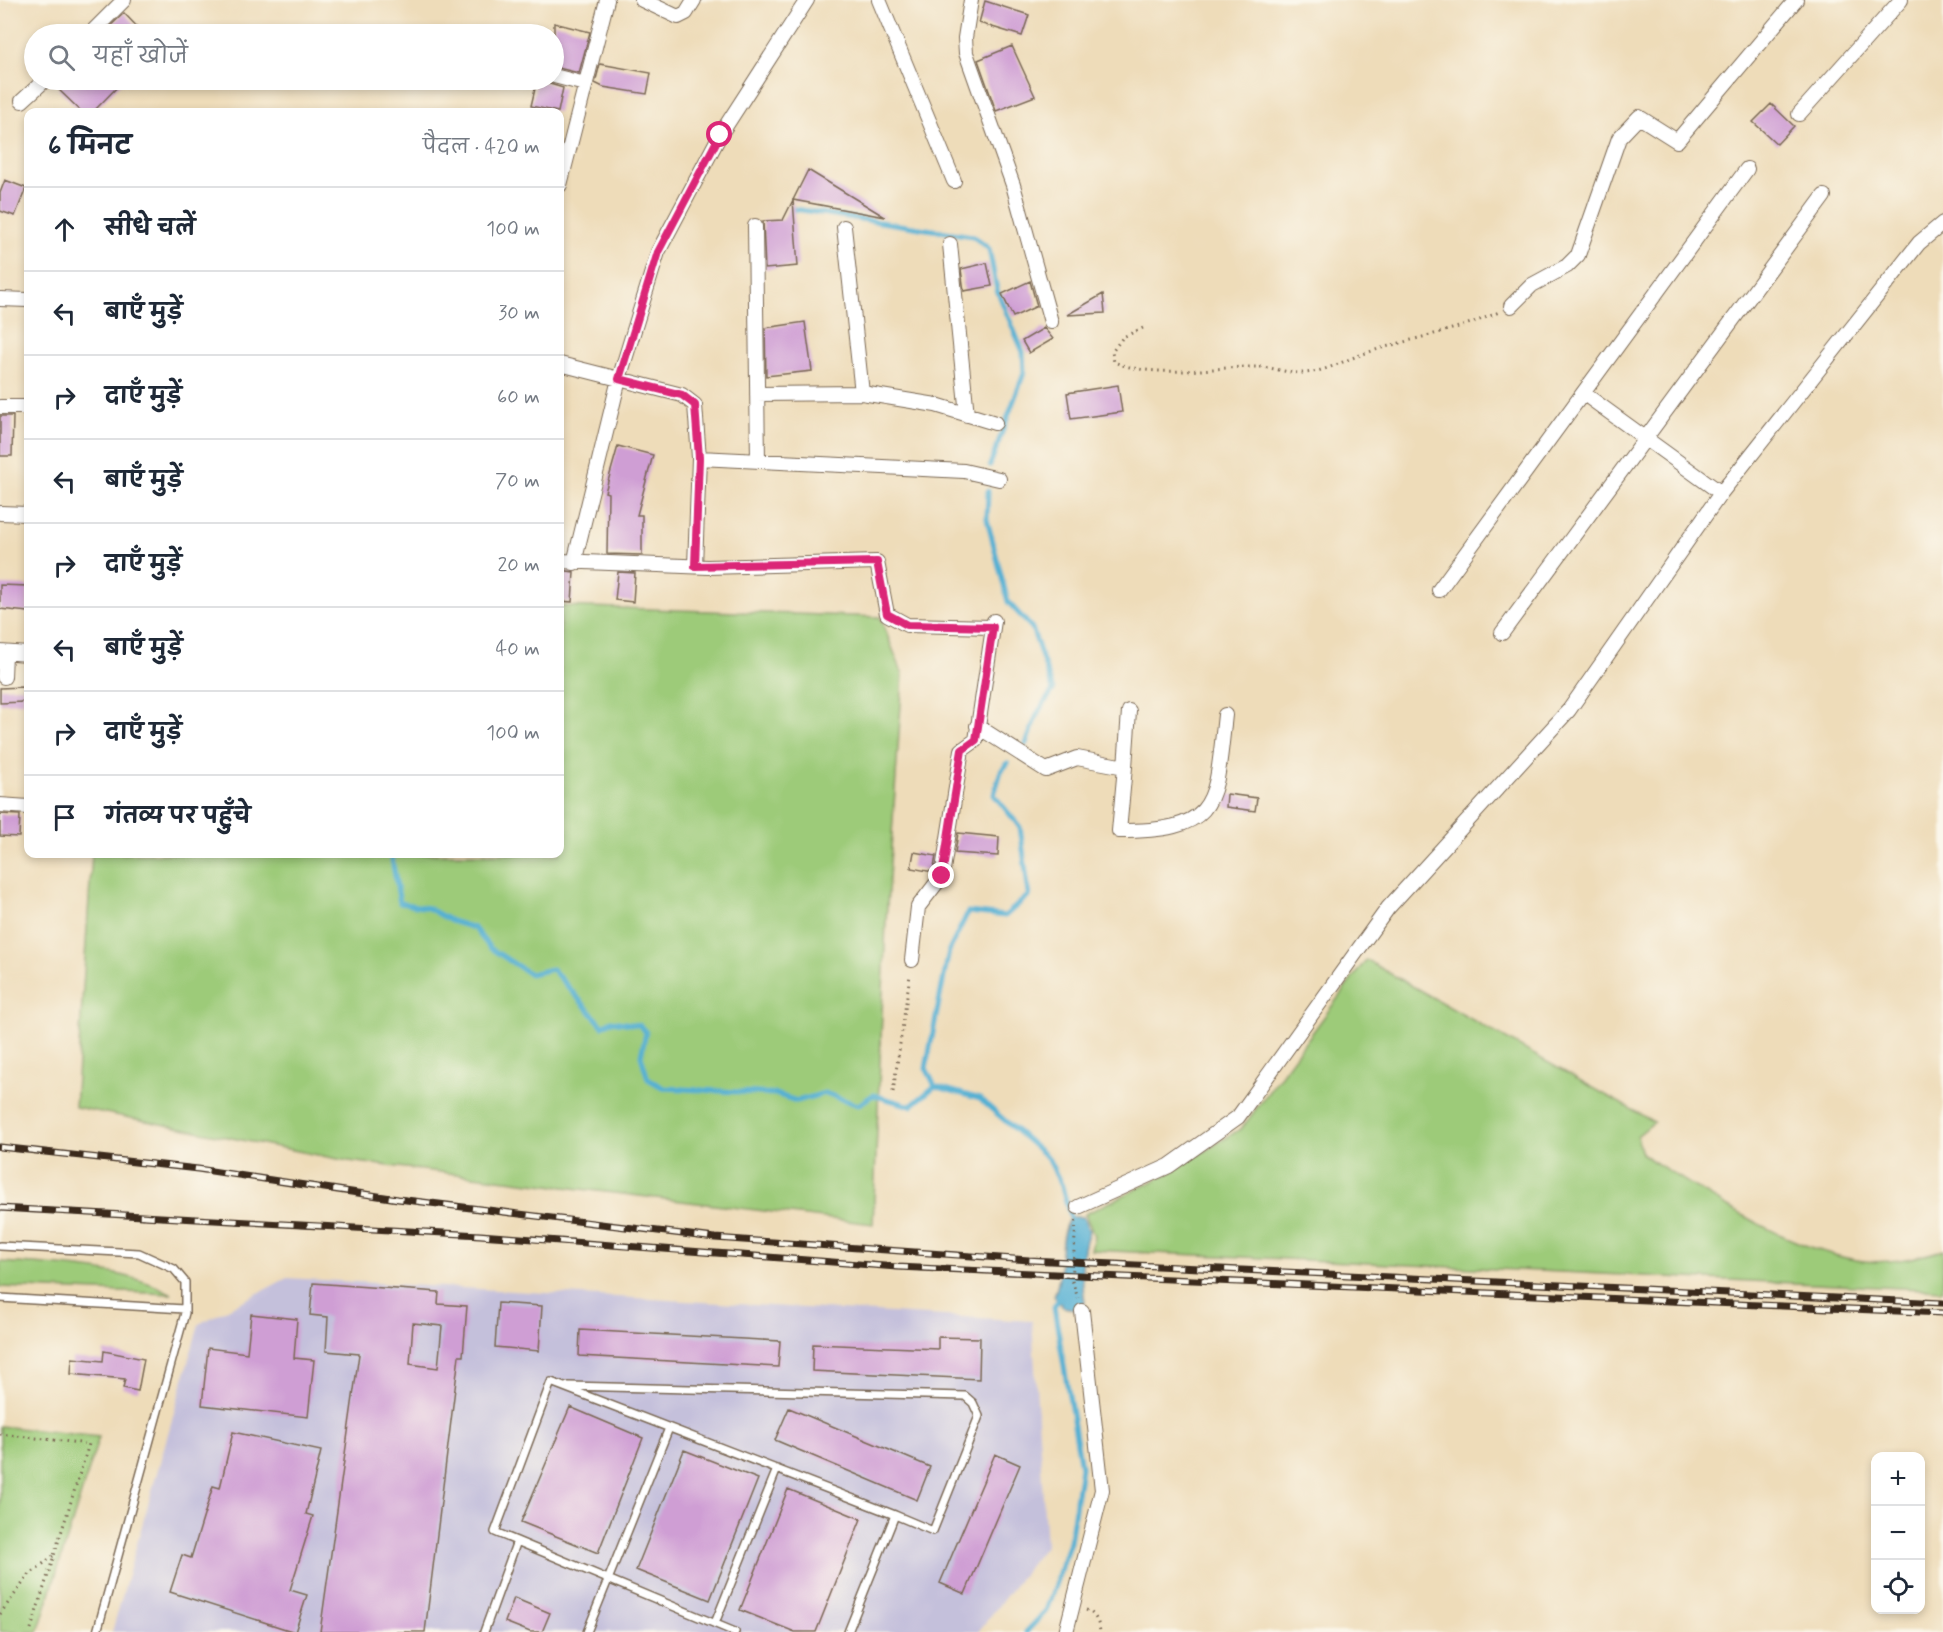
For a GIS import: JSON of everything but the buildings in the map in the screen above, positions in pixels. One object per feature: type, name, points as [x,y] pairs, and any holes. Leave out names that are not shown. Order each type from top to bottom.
[{"type":"street","points":[[100,24],[124,0]]},
{"type":"street","points":[[564,169],[607,0]]},
{"type":"street","points":[[642,0],[678,17],[686,13],[694,0]]},
{"type":"street","points":[[807,0],[720,135],[658,252],[567,562],[695,566],[877,562],[887,614],[897,620],[907,625],[993,624],[976,740],[962,750],[942,876],[918,907],[912,960]]},
{"type":"street","points":[[879,0],[954,181]]},
{"type":"street","points":[[971,0],[965,38],[966,53],[1014,185],[1051,322]]},
{"type":"street","points":[[1511,306],[1532,285],[1567,266],[1578,255],[1619,138],[1639,117],[1677,141],[1796,0]]},
{"type":"street","points":[[1799,114],[1901,0]]},
{"type":"street","points":[[564,79],[585,84]]},
{"type":"street","points":[[22,101],[34,90]]},
{"type":"street","points":[[1439,590],[1747,170]]},
{"type":"street","points":[[1502,633],[1824,196]]},
{"type":"street","points":[[1078,1207],[1169,1166],[1238,1117],[1388,908],[1569,710],[1721,493],[1919,243],[1943,223]]},
{"type":"street","points":[[754,226],[758,461]]},
{"type":"street","points":[[844,226],[862,393]]},
{"type":"street","points":[[950,244],[967,415]]},
{"type":"street","points":[[0,299],[24,300]]},
{"type":"street","points":[[564,365],[682,395],[692,401],[696,410],[699,458],[695,566]]},
{"type":"street","points":[[757,394],[862,393],[936,405],[995,423]]},
{"type":"street","points":[[1583,393],[1721,493]]},
{"type":"street","points":[[0,407],[24,407]]},
{"type":"street","points":[[699,458],[964,471],[999,479]]},
{"type":"street","points":[[0,513],[24,514]]},
{"type":"street","points":[[4,677],[2,653],[24,654]]},
{"type":"street","points":[[1129,711],[1119,831],[1159,831],[1191,822],[1212,800],[1225,715]]},
{"type":"street","points":[[978,726],[1046,770],[1077,758],[1125,767]]},
{"type":"street","points":[[0,806],[24,807]]},
{"type":"street","points":[[1066,1632],[1102,1490],[1082,1311]]},
{"type":"lane","points":[[0,1246],[139,1253],[174,1269],[185,1282],[184,1309],[97,1632]]},
{"type":"lane","points":[[0,1298],[184,1309]]},
{"type":"lane","points":[[560,1386],[965,1396],[969,1399],[979,1416],[933,1531],[895,1515],[560,1386],[551,1382],[495,1532],[735,1632]]},
{"type":"lane","points":[[587,1632],[669,1428]]},
{"type":"lane","points":[[715,1623],[777,1469]]},
{"type":"lane","points":[[848,1632],[895,1515]]},
{"type":"lane","points":[[484,1632],[518,1541]]},
{"type":"path","points":[[1143,328],[1123,337],[1112,352],[1114,362],[1127,367],[1162,370],[1260,367],[1302,373],[1328,368],[1360,355],[1477,322],[1511,306]]},
{"type":"path","points":[[893,1092],[912,960]]},
{"type":"path","points":[[1078,1207],[1073,1240],[1072,1281],[1082,1311]]},
{"type":"path","points":[[0,1434],[89,1444],[30,1632]]},
{"type":"path","points":[[0,1614],[29,1575],[55,1554]]},
{"type":"path","points":[[1072,1605],[1091,1612],[1099,1624],[1100,1632]]},
{"type":"shaded area","points":[[287,1278],[1032,1321],[1046,1545],[978,1632],[112,1632],[199,1324]]},
{"type":"green space","points":[[564,606],[880,617],[903,675],[886,921],[873,1224],[348,1161],[75,1107],[92,858],[564,858]]},
{"type":"green space","points":[[1366,960],[1654,1122],[1637,1136],[1642,1154],[1745,1217],[1801,1243],[1856,1260],[1878,1262],[1900,1260],[1943,1250],[1943,1290],[1091,1250],[1094,1236],[1085,1214],[1168,1174],[1242,1128]]},
{"type":"green space","points":[[0,1262],[65,1266],[111,1273],[133,1278],[172,1294],[0,1287]]},
{"type":"green space","points":[[0,1426],[99,1437],[38,1632],[0,1632]]},
{"type":"water","points":[[1070,1217],[1083,1217],[1089,1231],[1082,1266],[1085,1302],[1080,1310],[1063,1307],[1054,1296],[1058,1286],[1065,1226]]},
{"type":"waterway","points":[[794,209],[973,236],[989,249],[997,290],[1023,352],[1024,373],[990,465]]},
{"type":"waterway","points":[[988,491],[987,519],[1008,602],[1032,628],[1053,690],[1037,714],[1026,744]]},
{"type":"waterway","points":[[1008,763],[1001,771],[994,795],[1020,827],[1029,895],[1005,916],[968,912],[949,951],[926,1068],[935,1086],[980,1099],[1048,1158],[1062,1186],[1070,1217]]},
{"type":"waterway","points":[[392,858],[400,903],[428,908],[451,921],[474,928],[490,948],[530,974],[552,969],[603,1026],[611,1021],[639,1025],[646,1032],[641,1056],[648,1079],[664,1088],[775,1094],[797,1101],[825,1093],[858,1105],[873,1095],[911,1106],[935,1086]]},
{"type":"waterway","points":[[1026,1632],[1046,1611],[1070,1542],[1081,1467],[1054,1307],[1060,1297]]},
{"type":"railway","points":[[0,1147],[198,1169],[398,1199],[715,1238],[1029,1260],[1943,1303]]},
{"type":"railway","points":[[0,1208],[480,1235],[897,1267],[1943,1313]]},
{"type":"route","points":[[720,135],[658,252],[619,379],[682,395],[695,405],[699,458],[694,540],[695,566],[853,560],[877,562],[887,614],[907,625],[993,627],[976,740],[962,750],[942,876]]}]
